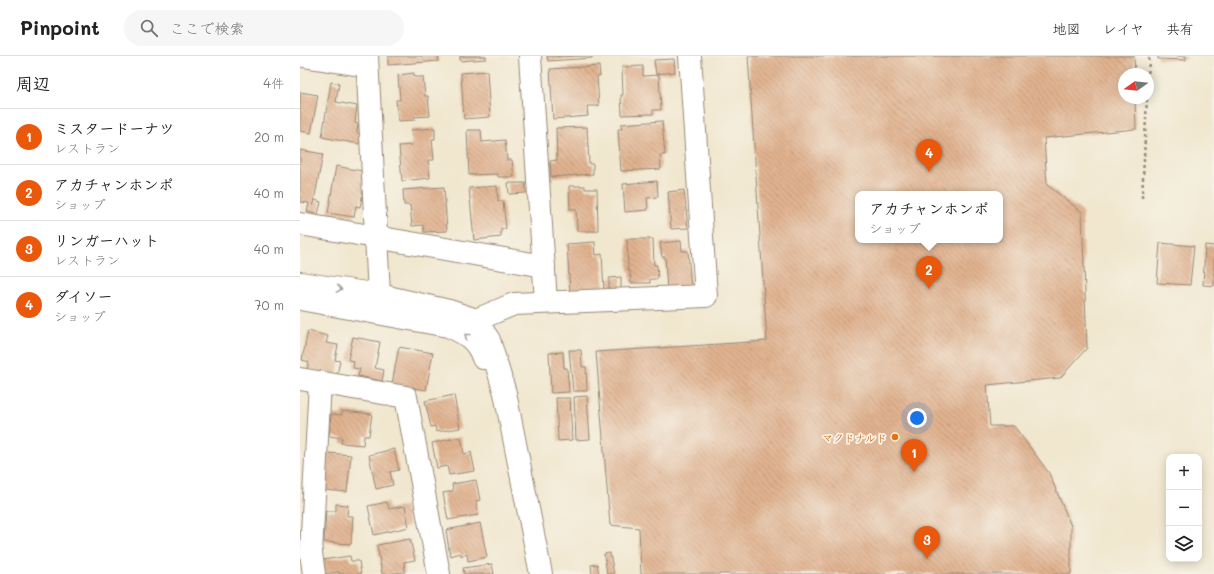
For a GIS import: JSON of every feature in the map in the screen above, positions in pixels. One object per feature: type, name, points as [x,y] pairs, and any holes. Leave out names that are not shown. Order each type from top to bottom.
[{"type":"street","points":[[303,56],[367,61],[378,295]]},
{"type":"street","points":[[530,56],[546,302]]},
{"type":"street","points":[[476,320],[514,304],[706,296],[690,56]]},
{"type":"street","points":[[300,224],[544,266]]},
{"type":"street","points":[[300,283],[378,295],[448,311],[476,320],[489,340],[505,393],[541,574]]},
{"type":"street","points":[[300,299],[448,326],[467,334],[480,349],[488,372],[500,424],[529,574]]},
{"type":"street","points":[[314,574],[311,553],[310,381],[406,397],[439,574]]},
{"type":"path","points":[[1149,68],[1150,56]]},
{"type":"path","points":[[1142,198],[1147,104]]},
{"type":"building","points":[[388,56],[438,56],[439,61],[388,65]]},
{"type":"building","points":[[460,56],[486,56],[486,59],[460,61]]},
{"type":"building","points":[[547,56],[592,56],[592,58],[548,61]]},
{"type":"building","points":[[748,56],[1134,56],[1135,68],[1118,68],[1118,104],[1135,104],[1136,129],[1044,138],[1047,185],[1082,212],[1087,348],[1060,378],[987,385],[990,426],[1014,426],[1049,473],[1071,526],[1071,574],[641,574],[639,528],[610,525],[596,352],[767,341]]},
{"type":"building","points":[[1158,56],[1186,56],[1186,60],[1158,59]]},
{"type":"building","points":[[674,59],[675,72],[656,74],[654,60]]},
{"type":"building","points":[[599,66],[600,76],[597,76],[599,106],[587,106],[588,116],[553,119],[550,69]]},
{"type":"building","points":[[643,66],[643,76],[659,75],[661,110],[653,110],[653,114],[622,115],[622,67]]},
{"type":"building","points":[[487,71],[490,117],[464,119],[461,73]]},
{"type":"building","points":[[414,73],[414,77],[423,77],[425,96],[428,96],[430,116],[414,117],[415,120],[398,121],[396,100],[400,100],[398,75]]},
{"type":"building","points":[[331,82],[339,84],[336,102],[357,106],[355,123],[358,124],[357,133],[361,134],[359,144],[322,137]]},
{"type":"building","points":[[300,92],[318,95],[311,133],[300,131]]},
{"type":"building","points":[[662,121],[665,155],[660,155],[661,169],[621,171],[618,129],[622,129],[621,124]]},
{"type":"building","points":[[587,127],[589,164],[593,164],[593,174],[551,177],[550,161],[557,160],[556,128]]},
{"type":"building","points":[[435,128],[435,139],[432,139],[434,160],[428,160],[430,178],[402,181],[399,146],[412,145],[411,130]]},
{"type":"building","points":[[467,130],[481,130],[482,142],[505,140],[507,160],[512,160],[514,177],[498,177],[498,174],[469,175]]},
{"type":"building","points":[[300,150],[323,154],[313,206],[315,200],[321,202],[318,214],[307,212],[309,203],[300,202]]},
{"type":"building","points":[[336,166],[367,172],[360,207],[356,206],[354,217],[328,213]]},
{"type":"building","points":[[657,181],[658,197],[647,198],[648,210],[625,212],[623,184]]},
{"type":"building","points":[[508,183],[525,183],[526,193],[509,194]]},
{"type":"building","points":[[497,186],[498,201],[503,201],[506,229],[501,229],[501,237],[474,240],[469,188]]},
{"type":"building","points":[[569,186],[585,186],[585,189],[597,189],[598,231],[577,231],[576,209],[570,209]]},
{"type":"building","points":[[444,187],[447,231],[424,232],[423,225],[412,226],[410,205],[404,205],[403,190]]},
{"type":"building","points":[[684,190],[688,228],[671,229],[668,192]]},
{"type":"building","points":[[627,239],[653,239],[654,265],[657,265],[658,279],[650,279],[650,283],[631,283],[630,271],[628,271]]},
{"type":"building","points":[[681,241],[682,251],[688,251],[691,289],[667,291],[665,257],[662,257],[660,243]]},
{"type":"building","points":[[595,242],[596,255],[602,254],[604,291],[570,293],[567,244]]},
{"type":"building","points":[[1160,243],[1194,246],[1190,285],[1157,283]]},
{"type":"building","points":[[1205,245],[1214,246],[1214,286],[1203,285]]},
{"type":"building","points":[[621,277],[621,292],[609,292],[609,278]]},
{"type":"building","points":[[308,331],[328,336],[326,343],[338,345],[335,360],[340,361],[337,375],[307,369],[309,362],[302,360]]},
{"type":"building","points":[[353,337],[380,342],[375,368],[384,370],[382,381],[358,376],[360,369],[353,368],[354,361],[348,360]]},
{"type":"building","points":[[399,347],[433,353],[426,390],[392,384]]},
{"type":"building","points":[[569,350],[581,350],[582,367],[586,367],[587,391],[573,391]]},
{"type":"building","points":[[563,352],[564,368],[567,368],[569,392],[551,393],[549,353]]},
{"type":"building","points":[[454,395],[460,428],[436,432],[435,426],[431,427],[425,401]]},
{"type":"building","points":[[587,396],[590,439],[576,440],[574,397]]},
{"type":"building","points":[[556,398],[570,398],[572,440],[558,441]]},
{"type":"building","points":[[342,411],[372,414],[369,436],[364,436],[363,445],[341,443],[342,438],[329,436],[331,414],[342,415]]},
{"type":"building","points":[[461,437],[464,454],[471,452],[475,471],[449,475],[447,466],[437,468],[432,443]]},
{"type":"building","points":[[394,449],[399,470],[390,472],[393,485],[376,489],[369,455]]},
{"type":"building","points":[[328,453],[351,455],[347,492],[324,490]]},
{"type":"building","points":[[476,480],[480,500],[476,501],[478,515],[448,520],[443,493],[453,491],[452,484]]},
{"type":"building","points":[[387,502],[389,509],[405,506],[409,527],[374,535],[368,506]]},
{"type":"building","points":[[336,504],[348,505],[347,516],[353,516],[351,544],[324,542],[326,511],[336,511]]},
{"type":"building","points":[[480,523],[487,557],[468,561],[467,554],[461,556],[461,553],[450,556],[446,530]]},
{"type":"building","points":[[410,539],[415,560],[404,562],[405,572],[382,574],[377,545]]},
{"type":"building","points":[[610,553],[614,574],[607,574],[604,554]]},
{"type":"building","points":[[350,556],[351,561],[359,561],[361,574],[340,574],[339,572],[324,574],[322,560]]},
{"type":"building","points":[[492,564],[494,574],[464,574],[463,568]]},
{"type":"building","points":[[597,564],[599,574],[592,574],[591,565]]},
{"type":"place","name":"ダイソー","points":[[929,172]]},
{"type":"place","name":"アカチャンホンポ","points":[[929,289]]},
{"type":"place","name":"マクドナルド","points":[[895,437]]},
{"type":"place","name":"ミスタードーナツ","points":[[914,472]]},
{"type":"place","name":"リンガーハット","points":[[927,559]]}]
